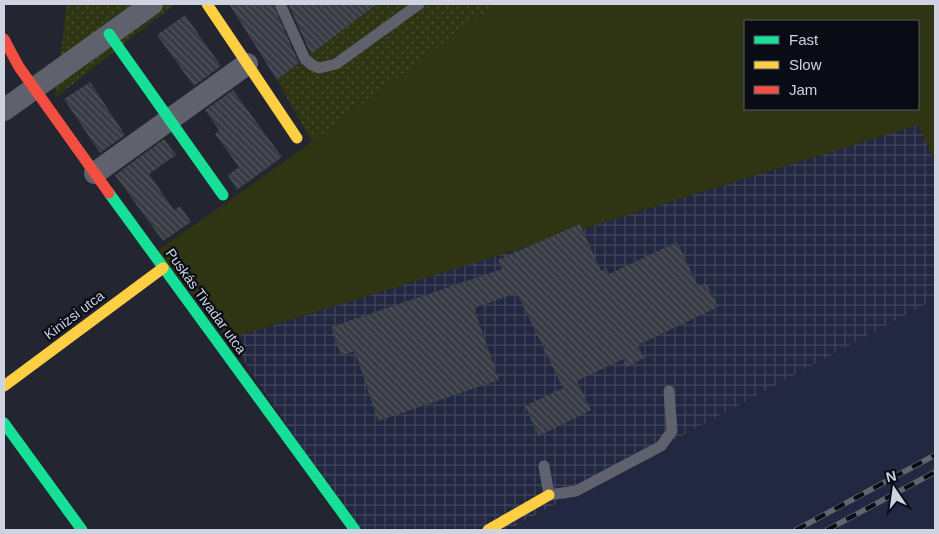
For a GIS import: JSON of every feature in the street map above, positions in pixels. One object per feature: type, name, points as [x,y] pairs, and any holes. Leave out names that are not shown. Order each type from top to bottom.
[{"type":"street","points":[[4,110],[152,4]]},
{"type":"street","points":[[207,4],[297,138]]},
{"type":"street","points":[[109,34],[223,195]]},
{"type":"street","name":"Puskás Tivadar utca","points":[[4,39],[19,67],[163,268],[355,530]]},
{"type":"street","points":[[95,173],[247,64]]},
{"type":"street","name":"Kinizsi utca","points":[[4,386],[163,268]]},
{"type":"street","points":[[4,424],[82,530]]},
{"type":"street","points":[[488,530],[549,495]]},
{"type":"lane","points":[[280,4],[305,59],[319,68],[336,64],[419,4]]},
{"type":"lane","points":[[544,466],[549,495],[576,491],[660,446],[672,431],[669,391]]},
{"type":"shaded area","points":[[918,125],[935,161],[935,299],[508,530],[357,530],[229,339]]},
{"type":"shaded area","points":[[935,299],[935,530],[509,530]]},
{"type":"green space","points":[[67,4],[175,4],[55,98]]},
{"type":"green space","points":[[377,4],[495,4],[312,142],[277,80]]},
{"type":"green space","points":[[495,4],[935,4],[935,161],[918,125],[229,339],[157,251],[312,142]]},
{"type":"building","points":[[229,4],[273,4],[299,63],[277,80]]},
{"type":"building","points":[[288,4],[377,4],[311,54]]},
{"type":"building","points":[[185,15],[221,66],[194,86],[157,35]]},
{"type":"building","points":[[90,82],[125,135],[100,153],[64,99]]},
{"type":"building","points":[[233,90],[282,157],[237,190],[228,175],[239,167],[215,134],[219,130],[205,110]]},
{"type":"building","points":[[164,139],[176,155],[149,174],[174,210],[180,206],[191,222],[163,241],[115,175]]},
{"type":"building","points":[[580,224],[601,271],[606,268],[609,274],[677,242],[698,286],[706,283],[718,307],[638,345],[644,358],[627,367],[623,359],[577,381],[591,410],[539,436],[525,406],[563,388],[517,293],[474,308],[499,380],[378,421],[355,351],[341,356],[331,327],[502,269],[498,260]]},
{"type":"railway","points":[[796,530],[935,455]]},
{"type":"railway","points":[[827,530],[935,472]]},
{"type":"traffic: fast","points":[[109,34],[223,195]]},
{"type":"traffic: fast","points":[[109,193],[355,530]]},
{"type":"traffic: fast","points":[[4,423],[82,530]]},
{"type":"traffic: slow","points":[[207,4],[297,138]]},
{"type":"traffic: slow","points":[[4,386],[163,268]]},
{"type":"traffic: slow","points":[[488,530],[549,495]]},
{"type":"traffic: jam","points":[[4,39],[19,67],[109,193]]}]
